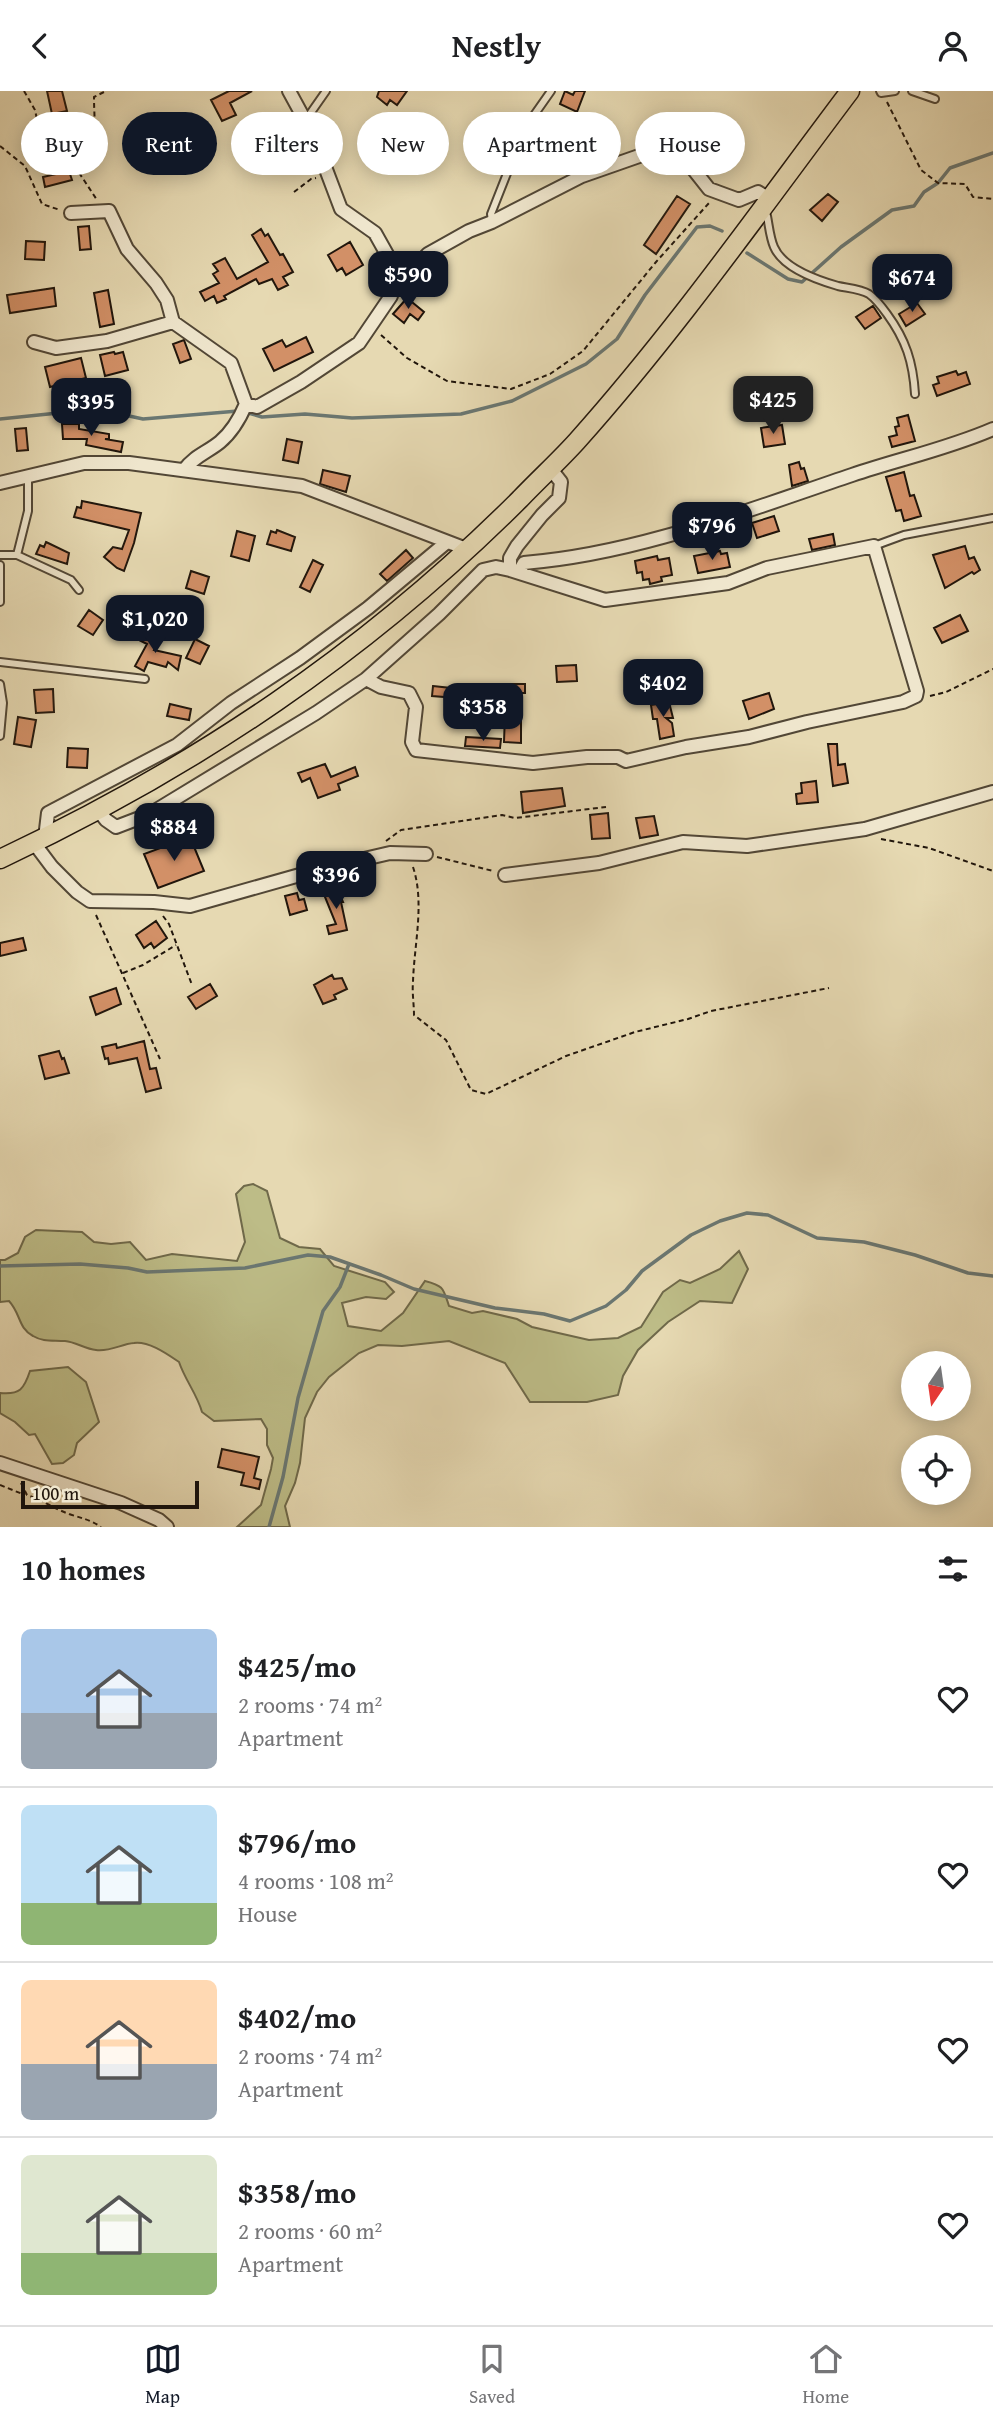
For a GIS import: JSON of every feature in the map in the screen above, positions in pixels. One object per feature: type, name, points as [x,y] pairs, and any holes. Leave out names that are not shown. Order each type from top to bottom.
[{"type":"main road","points":[[0,859],[168,772],[305,684],[397,613],[469,550],[575,443],[659,347],[850,91]]},
{"type":"street","points":[[289,91],[300,112]]},
{"type":"street","points":[[392,281],[406,277],[428,254],[470,231],[582,176],[642,155],[665,156],[690,165],[709,189],[739,200],[758,193],[767,205]]},
{"type":"street","points":[[246,404],[257,407],[302,382],[359,343],[391,296],[389,258],[375,233],[341,209],[326,175]]},
{"type":"street","points":[[71,213],[109,211],[127,249],[167,300],[173,322],[231,363],[246,404],[239,419],[220,442],[191,461],[184,470]]},
{"type":"street","points":[[34,342],[56,348],[107,341],[173,322]]},
{"type":"street","points":[[514,571],[524,563],[557,561],[666,537],[855,474],[959,444],[993,429]]},
{"type":"street","points":[[0,483],[85,463],[129,463],[302,486],[469,550]]},
{"type":"street","points":[[514,571],[510,558],[517,545],[559,498],[561,482],[550,468]]},
{"type":"street","points":[[426,853],[390,853],[321,869],[190,906],[154,902],[90,901],[52,867],[39,841],[48,813],[177,745],[231,703],[300,658],[368,608],[447,542]]},
{"type":"street","points":[[98,810],[116,827],[150,814],[316,713],[366,679],[439,614],[483,570],[495,567],[605,600],[728,583],[766,568],[874,546],[917,691],[916,696],[903,702],[749,737],[686,747],[626,761],[618,757],[587,757],[533,763],[416,750],[412,742],[416,707],[409,693],[381,687],[366,679]]},
{"type":"street","points":[[505,875],[599,863],[682,842],[747,846],[865,829],[993,792]]},
{"type":"street","points":[[0,1464],[121,1503],[159,1520],[167,1527]]},
{"type":"lane","points":[[311,112],[326,91]]},
{"type":"lane","points":[[492,222],[491,214],[525,128],[551,91]]},
{"type":"lane","points":[[881,92],[895,91]]},
{"type":"lane","points":[[912,91],[935,99]]},
{"type":"lane","points":[[767,205],[774,246],[779,256],[808,275],[868,293],[880,305],[907,345],[913,364],[915,394]]},
{"type":"lane","points":[[17,555],[28,512],[28,478]]},
{"type":"lane","points":[[874,546],[904,535],[993,518]]},
{"type":"lane","points":[[0,555],[17,555],[71,580],[79,590]]},
{"type":"lane","points":[[0,565],[0,602]]},
{"type":"lane","points":[[0,662],[145,679]]},
{"type":"lane","points":[[0,684],[3,703],[0,736]]},
{"type":"path","points":[[24,91],[35,112]]},
{"type":"path","points":[[94,112],[94,97],[106,91]]},
{"type":"path","points":[[881,92],[921,170],[938,183],[965,184],[973,197],[993,199]]},
{"type":"path","points":[[0,146],[25,166],[42,204],[71,213]]},
{"type":"path","points":[[80,175],[103,211]]},
{"type":"path","points":[[294,192],[311,179],[326,175]]},
{"type":"path","points":[[370,326],[407,358],[447,381],[511,389],[550,373],[583,351],[656,262],[719,193]]},
{"type":"path","points":[[916,696],[925,697],[946,692],[993,669]]},
{"type":"path","points":[[380,845],[401,830],[502,815],[516,818],[606,807]]},
{"type":"path","points":[[865,829],[882,839],[929,848],[993,871]]},
{"type":"path","points":[[408,853],[417,880],[417,940],[412,984],[414,1015],[446,1040],[471,1090],[485,1094],[566,1056],[635,1032],[711,1011],[829,988]]},
{"type":"path","points":[[426,853],[505,875]]},
{"type":"path","points":[[90,901],[160,1059]]},
{"type":"path","points":[[154,902],[169,924],[192,985]]},
{"type":"path","points":[[122,974],[143,965],[177,944]]},
{"type":"path","points":[[19,1469],[27,1495]]},
{"type":"path","points":[[0,1485],[91,1520],[101,1527]]},
{"type":"shaded area","points":[[253,1184],[267,1191],[280,1238],[299,1247],[320,1249],[334,1266],[385,1282],[394,1292],[386,1299],[366,1297],[342,1303],[348,1326],[381,1331],[403,1313],[425,1281],[442,1289],[449,1306],[472,1313],[483,1311],[517,1319],[532,1327],[589,1340],[618,1338],[641,1327],[663,1292],[680,1280],[690,1283],[720,1269],[739,1251],[748,1269],[732,1303],[700,1301],[668,1322],[638,1350],[623,1376],[618,1395],[587,1402],[530,1402],[505,1363],[449,1341],[402,1346],[378,1345],[359,1353],[329,1377],[317,1392],[305,1418],[300,1463],[285,1506],[290,1527],[237,1527],[261,1505],[271,1469],[273,1458],[267,1445],[267,1429],[261,1419],[214,1421],[202,1412],[179,1362],[152,1346],[134,1343],[96,1350],[69,1342],[44,1340],[28,1333],[9,1301],[0,1302],[0,1260],[18,1253],[25,1237],[36,1230],[82,1232],[94,1242],[130,1242],[146,1260],[172,1254],[237,1261],[245,1242],[236,1194],[244,1186]]},
{"type":"shaded area","points":[[68,1367],[86,1382],[99,1422],[77,1443],[74,1455],[63,1463],[52,1464],[35,1434],[29,1435],[0,1413],[0,1393],[17,1392],[26,1382],[30,1371]]},
{"type":"building","points":[[47,91],[62,91],[67,111],[52,112]]},
{"type":"building","points":[[229,91],[252,91],[230,103],[234,112],[231,112],[231,117],[222,121],[211,100]]},
{"type":"building","points":[[379,91],[407,91],[397,105],[390,100],[387,105],[377,97]]},
{"type":"building","points":[[565,91],[573,95],[575,91],[585,91],[577,112],[560,104]]},
{"type":"building","points":[[70,175],[72,180],[45,187],[43,177]]},
{"type":"building","points":[[828,194],[838,202],[822,221],[810,210]]},
{"type":"building","points":[[677,196],[690,204],[656,254],[644,245]]},
{"type":"building","points":[[89,226],[91,249],[80,250],[78,227]]},
{"type":"building","points":[[261,229],[265,236],[268,234],[280,255],[283,254],[293,272],[283,277],[288,285],[278,290],[272,279],[259,284],[256,279],[224,296],[226,299],[217,303],[214,296],[205,301],[200,292],[219,283],[213,274],[218,271],[213,264],[225,258],[237,279],[268,262],[252,235]]},
{"type":"building","points":[[26,241],[45,242],[44,260],[25,259]]},
{"type":"building","points":[[350,242],[363,265],[346,275],[342,268],[337,271],[328,255]]},
{"type":"building","points":[[911,255],[913,271],[881,274],[879,259]]},
{"type":"building","points":[[54,288],[56,306],[10,313],[7,295]]},
{"type":"building","points":[[108,290],[114,324],[100,327],[94,293]]},
{"type":"building","points":[[407,298],[424,312],[418,320],[410,314],[404,323],[393,314]]},
{"type":"building","points":[[917,303],[925,314],[906,326],[899,314]]},
{"type":"building","points":[[873,306],[881,318],[865,329],[856,317]]},
{"type":"building","points":[[306,337],[313,352],[274,371],[263,349],[282,340],[286,347]]},
{"type":"building","points":[[184,340],[191,359],[180,363],[173,344]]},
{"type":"building","points":[[123,352],[128,370],[105,376],[100,355]]},
{"type":"building","points":[[81,358],[86,378],[50,387],[45,367]]},
{"type":"building","points":[[956,371],[958,375],[966,372],[970,384],[937,396],[933,385],[939,383],[937,377]]},
{"type":"building","points":[[908,415],[915,441],[892,447],[889,437],[897,435],[897,418]]},
{"type":"building","points":[[62,424],[79,424],[79,429],[109,434],[109,439],[105,439],[123,442],[121,452],[86,445],[87,439],[63,439]]},
{"type":"building","points":[[782,425],[785,444],[764,447],[761,428]]},
{"type":"building","points":[[26,428],[28,450],[17,451],[15,429]]},
{"type":"building","points":[[287,439],[302,442],[298,463],[283,460]]},
{"type":"building","points":[[799,462],[808,481],[792,486],[789,465]]},
{"type":"building","points":[[323,470],[350,476],[346,492],[320,484]]},
{"type":"building","points":[[904,472],[910,496],[914,495],[921,516],[904,521],[901,510],[896,511],[886,477]]},
{"type":"building","points":[[82,501],[141,513],[124,571],[104,557],[113,547],[122,549],[129,530],[74,517],[77,507],[81,508]]},
{"type":"building","points":[[774,516],[779,531],[757,538],[752,523]]},
{"type":"building","points":[[277,530],[295,537],[291,551],[267,544],[271,531],[276,533]]},
{"type":"building","points":[[237,531],[255,536],[249,561],[231,556]]},
{"type":"building","points":[[833,534],[835,545],[812,550],[809,539]]},
{"type":"building","points":[[46,542],[69,553],[67,564],[36,554],[40,545],[44,547]]},
{"type":"building","points":[[965,546],[969,559],[974,557],[980,570],[945,588],[933,555]]},
{"type":"building","points":[[406,550],[413,558],[387,581],[380,574]]},
{"type":"building","points":[[720,551],[721,554],[727,553],[730,567],[698,573],[694,556]]},
{"type":"building","points":[[657,556],[658,560],[669,558],[672,575],[661,577],[662,581],[650,584],[649,579],[643,580],[642,572],[637,573],[635,561]]},
{"type":"building","points":[[313,560],[323,565],[310,592],[300,587]]},
{"type":"building","points":[[191,571],[209,577],[204,594],[186,588]]},
{"type":"building","points":[[89,610],[103,620],[93,635],[78,626]]},
{"type":"building","points":[[960,615],[968,631],[942,643],[934,628]]},
{"type":"building","points":[[143,631],[158,642],[154,650],[181,656],[178,670],[168,662],[166,667],[148,662],[144,671],[135,666],[147,644],[139,640]]},
{"type":"building","points":[[195,639],[209,646],[200,664],[186,658]]},
{"type":"building","points":[[576,665],[577,681],[557,682],[556,666]]},
{"type":"building","points":[[490,684],[525,684],[525,693],[490,693]]},
{"type":"building","points":[[433,686],[469,690],[469,699],[432,696]]},
{"type":"building","points":[[53,689],[54,712],[36,713],[34,690]]},
{"type":"building","points":[[769,693],[774,709],[749,719],[743,701]]},
{"type":"building","points":[[669,702],[673,718],[666,718],[672,723],[674,736],[660,739],[657,719],[653,719],[651,705]]},
{"type":"building","points":[[170,704],[191,709],[189,720],[167,716]]},
{"type":"building","points":[[505,714],[521,715],[521,743],[504,742]]},
{"type":"building","points":[[18,717],[36,720],[31,747],[14,744]]},
{"type":"building","points":[[466,737],[501,739],[500,748],[465,746]]},
{"type":"building","points":[[828,744],[837,744],[838,765],[845,764],[848,783],[833,786]]},
{"type":"building","points":[[68,748],[88,749],[87,768],[67,767]]},
{"type":"building","points":[[325,764],[331,777],[355,767],[358,776],[338,784],[340,790],[318,798],[310,778],[302,782],[298,773]]},
{"type":"building","points":[[816,781],[818,802],[797,804],[796,794],[802,793],[801,783]]},
{"type":"building","points":[[562,788],[565,806],[523,813],[521,792]]},
{"type":"building","points":[[608,813],[610,838],[592,839],[590,815]]},
{"type":"building","points":[[654,816],[658,835],[640,838],[636,818]]},
{"type":"building","points":[[190,837],[204,871],[158,888],[144,854]]},
{"type":"building","points":[[337,887],[343,902],[347,930],[329,934],[327,926],[336,924],[323,892]]},
{"type":"building","points":[[297,893],[299,900],[304,899],[307,910],[290,915],[285,896]]},
{"type":"building","points":[[156,921],[167,938],[154,948],[151,943],[144,948],[136,935]]},
{"type":"building","points":[[23,938],[26,950],[0,956],[0,943]]},
{"type":"building","points":[[332,975],[334,979],[342,978],[347,989],[334,995],[336,999],[323,1004],[314,985]]},
{"type":"building","points":[[210,984],[217,996],[196,1009],[188,997]]},
{"type":"building","points":[[116,988],[121,1004],[96,1015],[90,997]]},
{"type":"building","points":[[144,1041],[150,1069],[156,1068],[161,1088],[146,1092],[137,1058],[109,1064],[102,1047],[116,1044],[117,1048]]},
{"type":"building","points":[[59,1051],[69,1073],[45,1079],[39,1056]]},
{"type":"building","points":[[222,1449],[259,1457],[254,1478],[261,1480],[259,1489],[241,1485],[244,1473],[218,1467]]},
{"type":"waterway","points":[[747,253],[788,279],[802,282],[841,247],[892,210],[914,206],[924,192],[938,183],[950,168],[993,153]]},
{"type":"waterway","points":[[245,412],[262,417],[305,414],[352,418],[461,414],[512,401],[586,364],[617,339],[645,295],[697,227],[710,226],[722,231]]},
{"type":"waterway","points":[[0,419],[106,411],[143,419],[238,411]]},
{"type":"waterway","points":[[0,1266],[80,1264],[147,1272],[245,1268],[308,1255],[330,1257],[414,1289],[495,1308],[544,1314],[570,1321],[606,1306],[626,1290],[642,1271],[691,1235],[720,1221],[747,1213],[768,1215],[817,1238],[864,1242],[915,1255],[968,1273],[993,1276]]},
{"type":"waterway","points":[[269,1527],[283,1477],[298,1398],[323,1311],[340,1287],[349,1264]]}]
